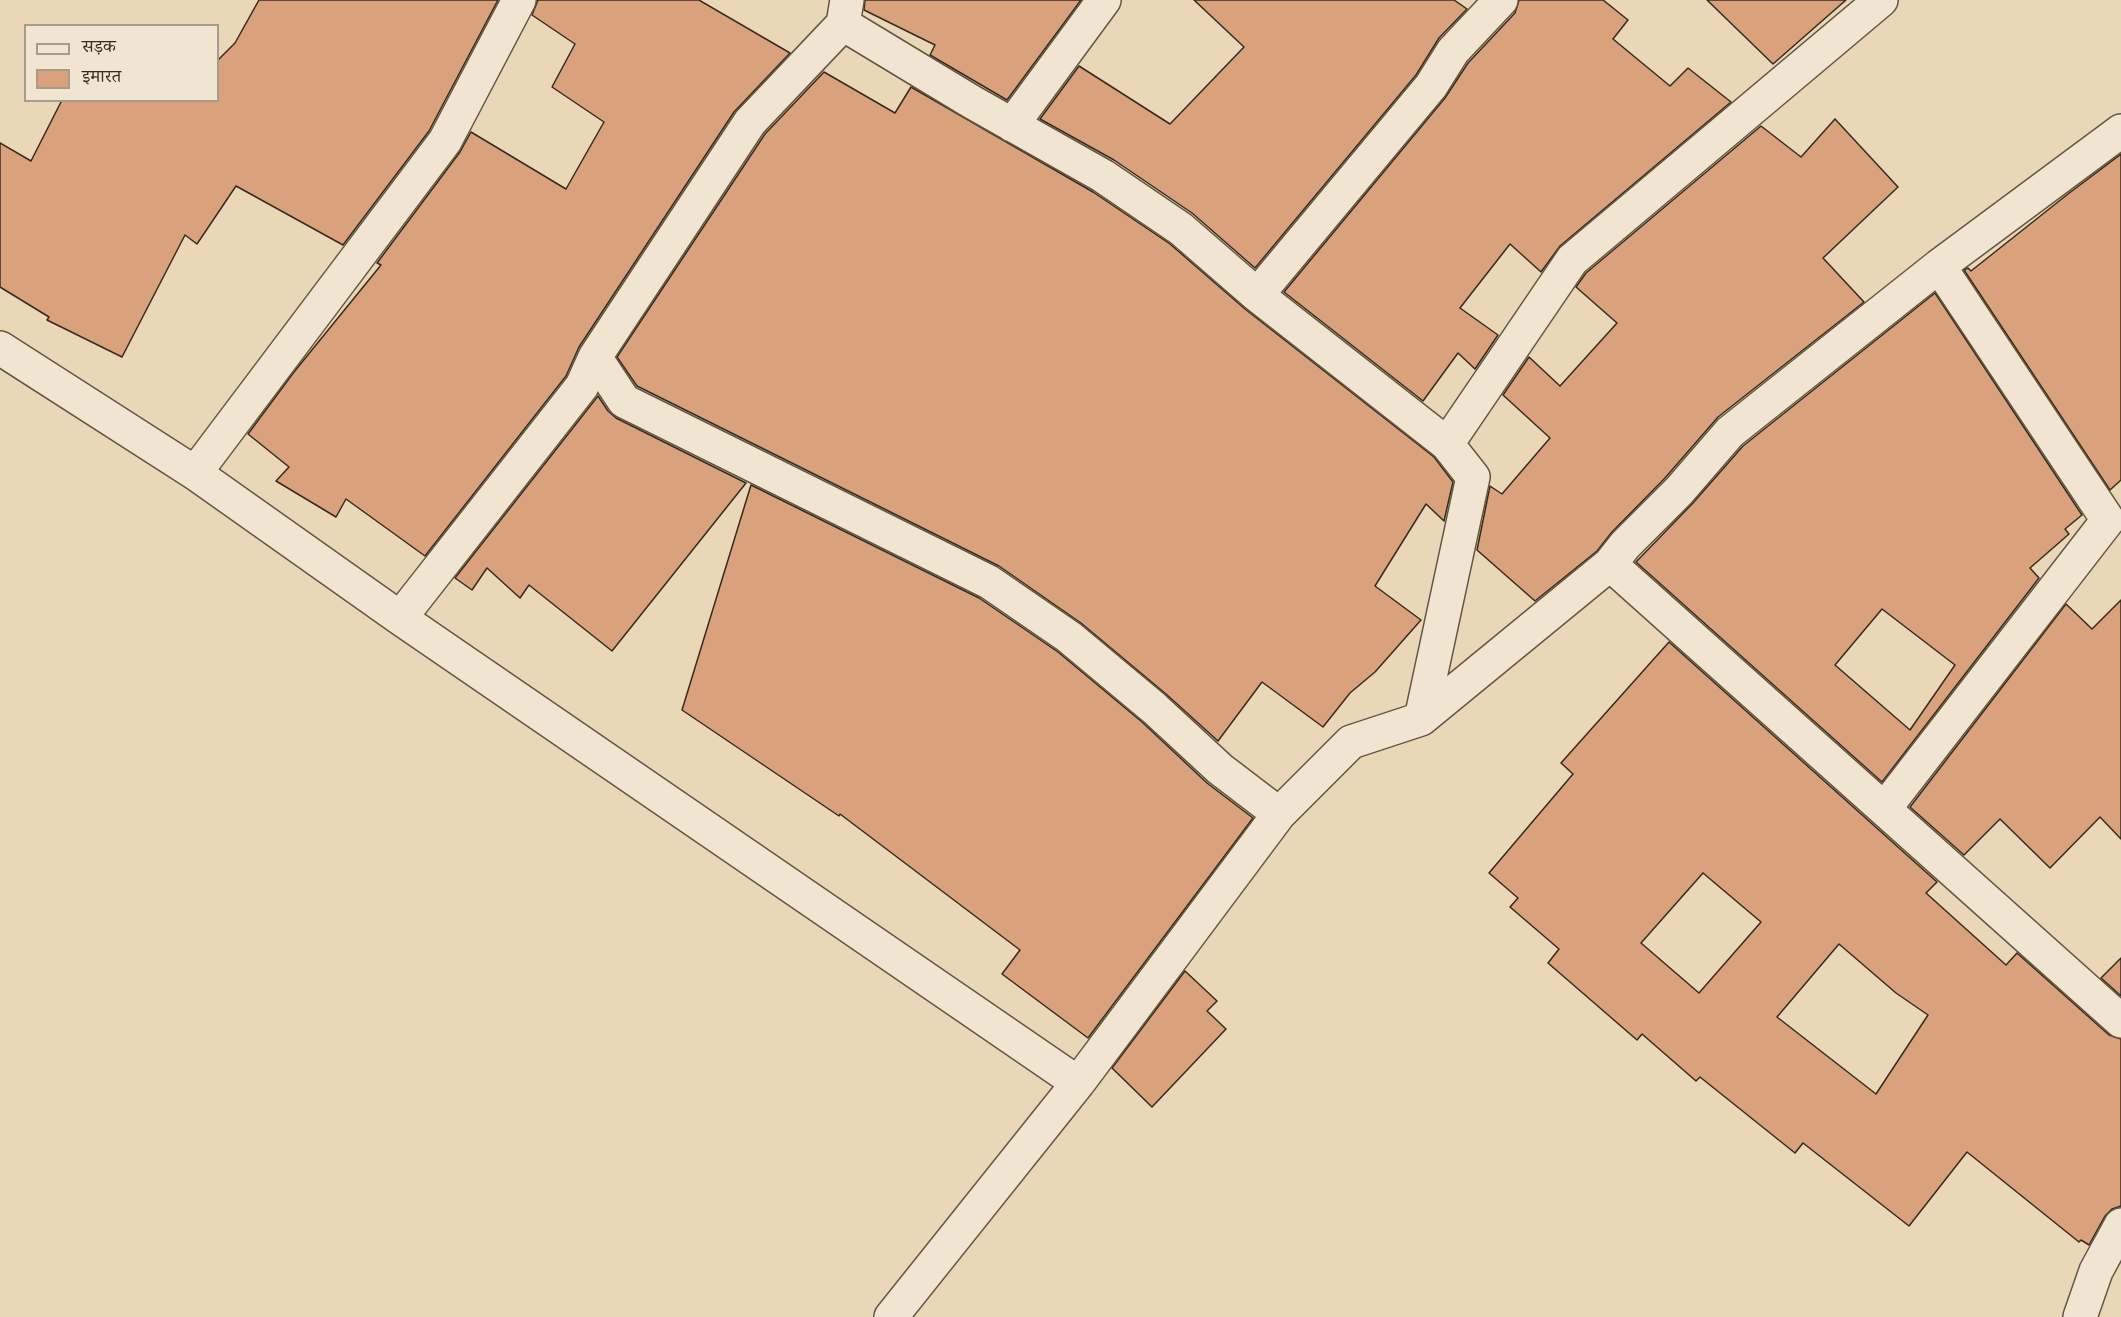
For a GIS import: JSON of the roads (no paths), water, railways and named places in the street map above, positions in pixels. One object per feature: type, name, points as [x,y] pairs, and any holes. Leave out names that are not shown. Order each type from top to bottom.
[{"type":"street","points":[[195,473],[445,141],[519,0]]},
{"type":"street","points":[[1012,125],[1104,0]]},
{"type":"street","points":[[1257,295],[1431,86],[1453,51],[1501,0]]},
{"type":"street","points":[[1447,444],[1572,260],[1881,0]]},
{"type":"street","points":[[400,618],[582,386],[595,357],[750,122],[845,12],[972,102],[1103,176],[1182,229],[1257,295],[1447,444],[1473,477],[1421,718]]},
{"type":"street","points":[[891,1317],[1078,1083],[1279,814],[1351,742],[1421,718],[1610,564],[1625,545],[1679,491],[1730,432],[1939,266],[2121,132]]},
{"type":"street","points":[[1885,808],[2108,520],[1939,266]]},
{"type":"street","points":[[0,348],[195,473],[400,618],[1078,1083]]},
{"type":"street","points":[[595,357],[624,400],[989,582],[1069,637],[1154,708],[1220,769],[1279,814]]},
{"type":"street","points":[[1610,564],[2121,1021]]},
{"type":"street","points":[[2080,1317],[2096,1271],[2121,1225]]}]
